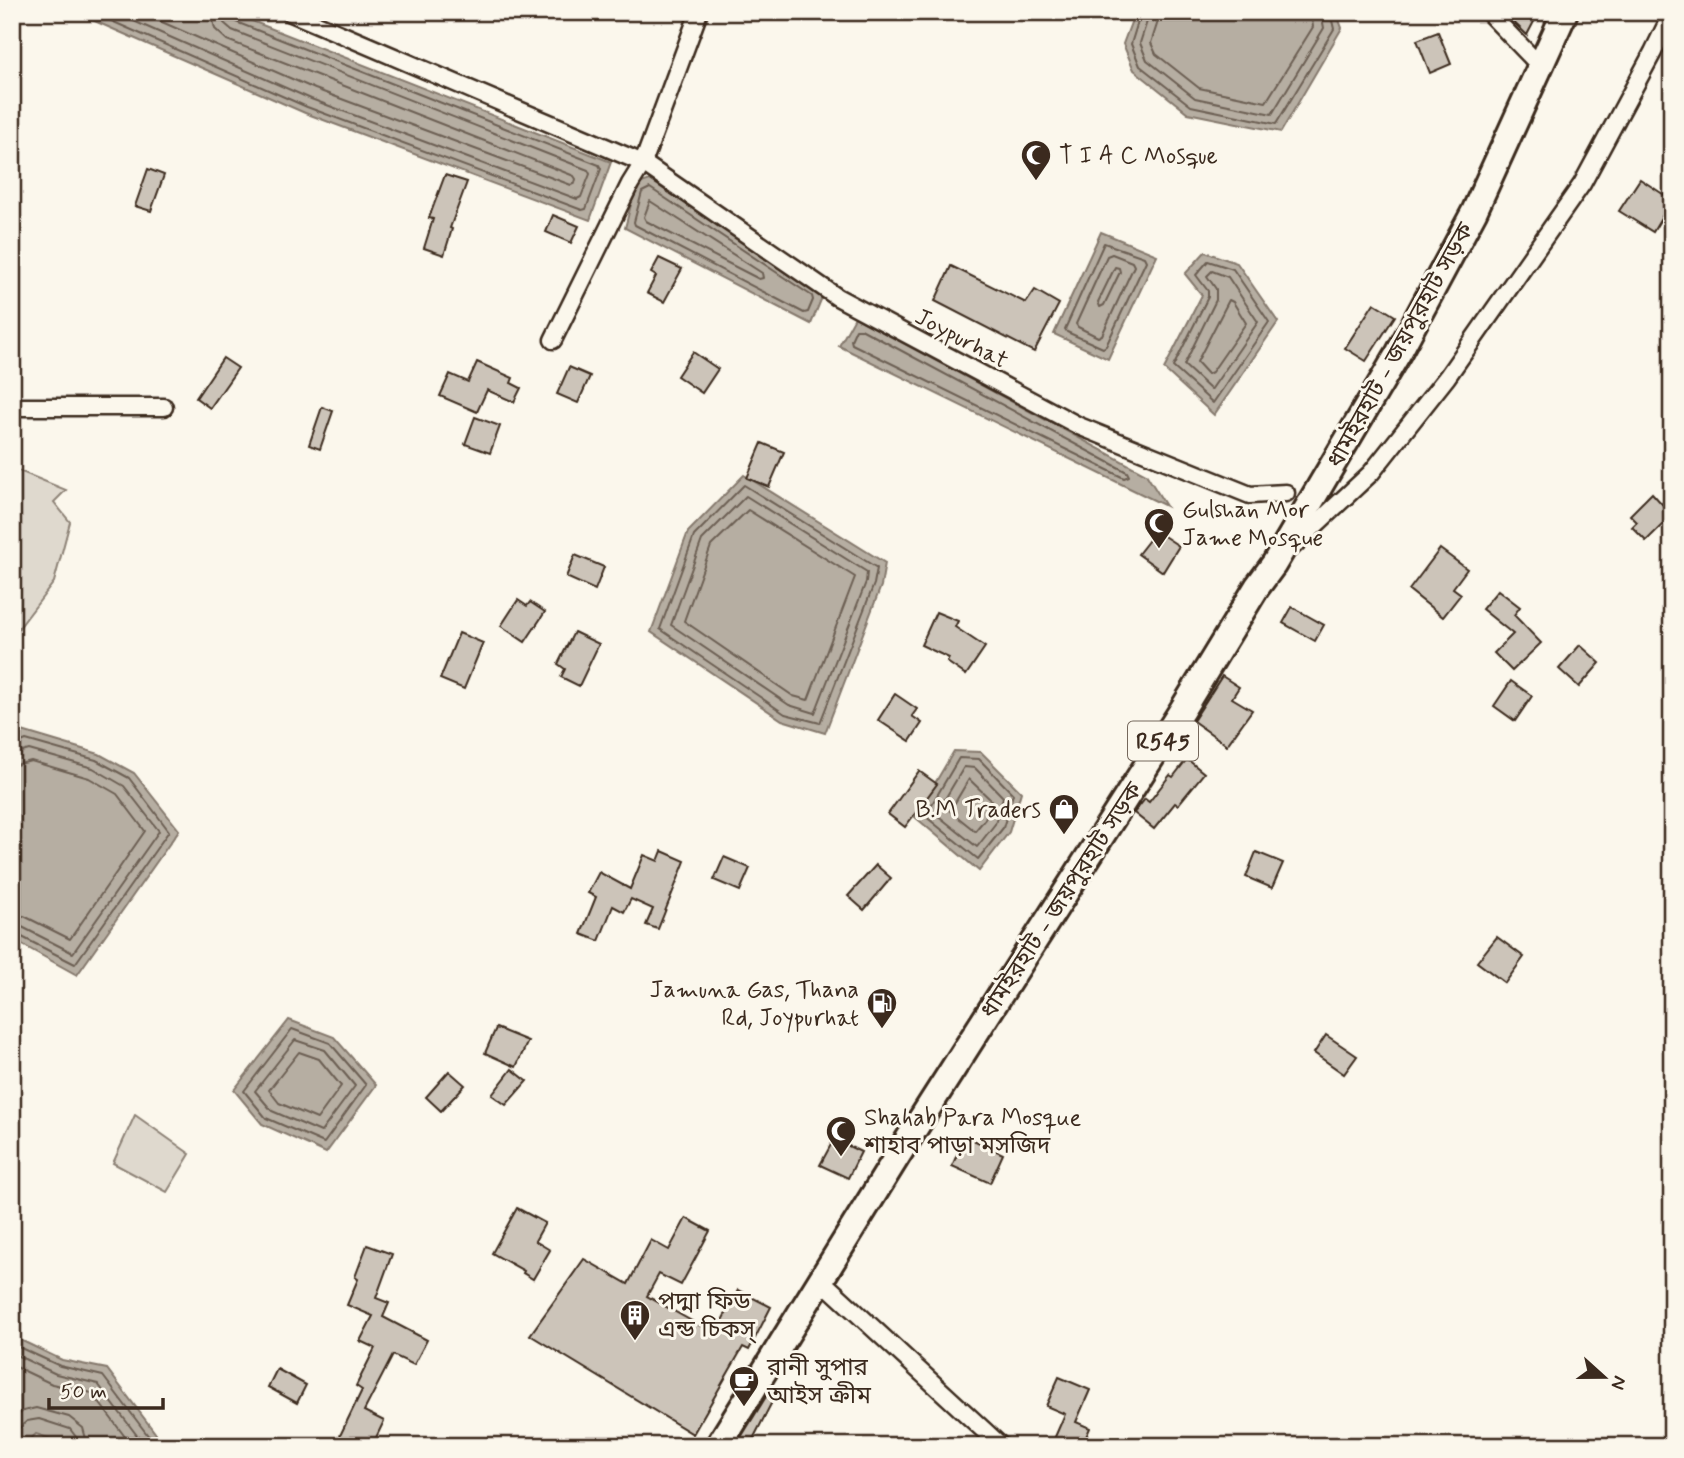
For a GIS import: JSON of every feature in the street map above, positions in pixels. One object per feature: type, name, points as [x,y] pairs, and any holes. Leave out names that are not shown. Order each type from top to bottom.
[{"type":"main road","name":"ধামইরহাট - জয়পুরহাট সড়ক","points":[[718,1446],[1257,587],[1275,564],[1399,352],[1474,212],[1566,12]]},
{"type":"street","name":"Joypurhat","points":[[289,12],[643,163],[837,297],[1079,426],[1250,495],[1286,493]]},
{"type":"street","points":[[553,340],[643,163],[699,12]]},
{"type":"street","points":[[1488,12],[1542,68]]},
{"type":"street","points":[[1275,564],[1371,473],[1447,377],[1582,184],[1672,13]]},
{"type":"street","points":[[12,407],[164,407]]},
{"type":"street","points":[[821,1280],[1001,1446]]},
{"type":"shaded area","points":[[12,468],[66,490],[54,502],[70,522],[54,582],[12,637]]},
{"type":"shaded area","points":[[135,1115],[190,1154],[167,1192],[113,1163]]},
{"type":"water","points":[[74,12],[229,12],[611,162],[590,220],[305,113]]},
{"type":"water","points":[[1135,12],[1336,12],[1342,28],[1281,132],[1188,113],[1134,70],[1123,44]]},
{"type":"water","points":[[650,180],[823,295],[811,324],[625,228],[636,185]]},
{"type":"water","points":[[1101,232],[1157,255],[1108,359],[1054,334]]},
{"type":"water","points":[[1205,252],[1237,263],[1278,322],[1214,415],[1164,369],[1202,295],[1185,274]]},
{"type":"water","points":[[855,317],[1146,474],[1166,506],[839,346]]},
{"type":"water","points":[[744,475],[885,563],[881,586],[825,733],[782,720],[651,632],[688,532]]},
{"type":"water","points":[[22,731],[99,754],[134,773],[179,830],[77,975],[12,939],[12,742]]},
{"type":"water","points":[[954,751],[981,752],[1021,792],[1009,832],[979,871],[915,817]]},
{"type":"water","points":[[289,1020],[334,1037],[376,1085],[326,1153],[262,1124],[234,1090]]},
{"type":"water","points":[[12,1336],[62,1360],[107,1369],[165,1446],[71,1446],[36,1434],[23,1446],[12,1446]]},
{"type":"building","points":[[1503,12],[1539,12],[1527,35]]},
{"type":"building","points":[[1438,32],[1451,64],[1430,73],[1417,40]]},
{"type":"building","points":[[148,169],[164,175],[151,211],[135,206]]},
{"type":"building","points":[[445,175],[467,182],[450,228],[452,229],[444,255],[424,248],[433,219],[429,218]]},
{"type":"building","points":[[1640,179],[1672,200],[1653,232],[1619,211]]},
{"type":"building","points":[[553,215],[579,226],[571,243],[546,232]]},
{"type":"building","points":[[659,258],[682,269],[664,302],[647,293],[656,276],[651,273]]},
{"type":"building","points":[[951,266],[1026,303],[1035,290],[1059,304],[1034,352],[935,301]]},
{"type":"building","points":[[1374,303],[1395,316],[1366,361],[1345,348]]},
{"type":"building","points":[[693,352],[718,369],[702,393],[677,376]]},
{"type":"building","points":[[223,358],[238,368],[210,408],[196,398]]},
{"type":"building","points":[[477,362],[513,378],[511,383],[521,388],[514,402],[487,390],[477,412],[440,396],[450,374],[468,382]]},
{"type":"building","points":[[569,367],[590,376],[578,403],[557,394]]},
{"type":"building","points":[[322,407],[333,411],[320,449],[309,445]]},
{"type":"building","points":[[475,417],[500,426],[490,453],[465,444]]},
{"type":"building","points":[[762,443],[784,452],[769,487],[747,478]]},
{"type":"building","points":[[1652,493],[1672,515],[1646,541],[1632,527],[1637,522],[1630,515]]},
{"type":"building","name":"Gulshan Mor Jame Mosque","points":[[1156,531],[1179,546],[1163,572],[1138,554]]},
{"type":"building","points":[[1440,549],[1467,569],[1453,588],[1461,594],[1443,617],[1409,590]]},
{"type":"building","points":[[575,555],[604,567],[595,590],[566,577]]},
{"type":"building","points":[[1498,590],[1520,607],[1514,615],[1541,643],[1512,671],[1494,653],[1513,634],[1482,609]]},
{"type":"building","points":[[518,600],[527,606],[530,602],[545,612],[525,642],[501,626]]},
{"type":"building","points":[[1292,607],[1324,625],[1315,641],[1283,623]]},
{"type":"building","points":[[936,612],[958,621],[955,627],[985,647],[966,675],[947,662],[949,658],[921,645]]},
{"type":"building","points":[[574,632],[599,644],[579,686],[561,677],[565,669],[558,664]]},
{"type":"building","points":[[459,633],[483,643],[464,689],[440,679]]},
{"type":"building","points":[[1580,645],[1600,663],[1579,687],[1559,669]]},
{"type":"building","points":[[1222,676],[1239,687],[1232,698],[1252,710],[1227,745],[1193,721]]},
{"type":"building","points":[[1511,681],[1532,696],[1515,721],[1494,706]]},
{"type":"building","points":[[895,694],[917,709],[912,716],[922,723],[910,741],[878,720]]},
{"type":"building","points":[[1187,759],[1204,773],[1154,829],[1134,813],[1145,799],[1149,802],[1170,775],[1173,777]]},
{"type":"building","points":[[919,771],[937,784],[905,827],[888,814]]},
{"type":"building","points":[[662,851],[685,861],[658,929],[646,925],[653,909],[631,899],[624,912],[613,906],[599,941],[581,934],[596,897],[588,893],[599,872],[630,889],[644,855],[658,861]]},
{"type":"building","points":[[1256,852],[1283,863],[1272,888],[1246,877]]},
{"type":"building","points":[[724,857],[750,868],[740,891],[714,880]]},
{"type":"building","points":[[876,865],[891,878],[864,910],[848,896]]},
{"type":"building","points":[[1497,937],[1524,957],[1505,983],[1477,962]]},
{"type":"building","points":[[496,1028],[528,1041],[516,1067],[485,1053]]},
{"type":"building","points":[[1326,1035],[1357,1056],[1344,1074],[1314,1053]]},
{"type":"building","points":[[512,1069],[527,1081],[506,1105],[492,1095]]},
{"type":"building","points":[[449,1071],[465,1085],[441,1111],[426,1097]]},
{"type":"building","points":[[965,1136],[1003,1154],[990,1183],[952,1166]]},
{"type":"building","name":"Shahab Para Mosque শাহাব পাড়া মসজিদ","points":[[834,1139],[861,1152],[848,1178],[820,1165]]},
{"type":"building","points":[[517,1208],[545,1223],[535,1241],[550,1250],[533,1279],[492,1253]]},
{"type":"building","name":"পদ্মা ফিড এন্ড চিকস্‌","points":[[686,1218],[710,1231],[681,1285],[659,1274],[647,1296],[715,1334],[738,1290],[771,1307],[749,1350],[743,1347],[693,1434],[530,1335],[584,1259],[628,1284],[651,1240],[669,1250]]},
{"type":"building","points":[[367,1245],[392,1254],[376,1298],[389,1303],[383,1317],[427,1340],[414,1365],[393,1355],[364,1411],[384,1421],[372,1446],[335,1446],[362,1390],[356,1386],[375,1348],[360,1341],[373,1316],[347,1305],[358,1279],[355,1277]]},
{"type":"building","points":[[277,1369],[306,1385],[297,1403],[268,1387]]},
{"type":"building","points":[[1059,1377],[1090,1390],[1076,1422],[1090,1428],[1082,1446],[1051,1446],[1065,1414],[1046,1406]]},
{"type":"building","points":[[767,1395],[774,1398],[750,1445],[740,1439]]},
{"type":"place","name":"T I A C Mosque","points":[[1036,182]]},
{"type":"place","name":"Gulshan Mor Jame Mosque","points":[[1159,550]]},
{"type":"place","name":"B.M Traders","points":[[1064,836]]},
{"type":"place","name":"Jamuna Gas, Thana Rd, Joypurhat","points":[[882,1030]]},
{"type":"place","name":"Shahab Para Mosque শাহাব পাড়া মসজিদ","points":[[841,1158]]},
{"type":"place","name":"পদ্মা ফিড এন্ড চিকস্‌","points":[[635,1342]]},
{"type":"place","name":"রানী সুপার আইস ক্রীম","points":[[744,1408]]}]
